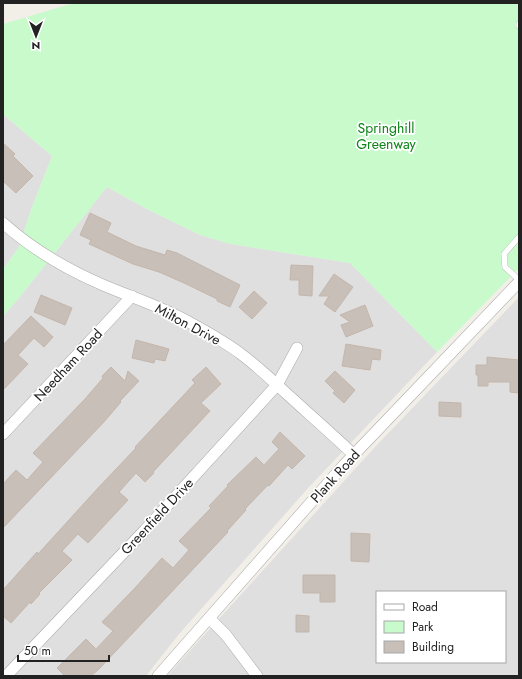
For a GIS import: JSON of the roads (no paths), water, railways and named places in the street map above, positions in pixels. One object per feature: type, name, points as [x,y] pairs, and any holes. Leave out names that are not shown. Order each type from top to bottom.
[{"type":"street","name":"Milton Drive","points":[[3,223],[26,241],[54,259],[103,285],[132,296],[185,320],[223,341],[241,354],[277,385],[354,455]]},
{"type":"street","name":"Plank Road","points":[[158,676],[354,455],[519,281]]},
{"type":"street","name":"Needham Road","points":[[3,434],[132,296]]},
{"type":"street","name":"Greenfield Drive","points":[[6,676],[145,530],[277,385],[297,348]]},
{"type":"street","points":[[209,618],[226,635],[258,676]]},
{"type":"lane","points":[[519,237],[504,254],[505,267],[519,281]]},
{"type":"park label","name":"Springhill Greenway","points":[[386,136]]}]
